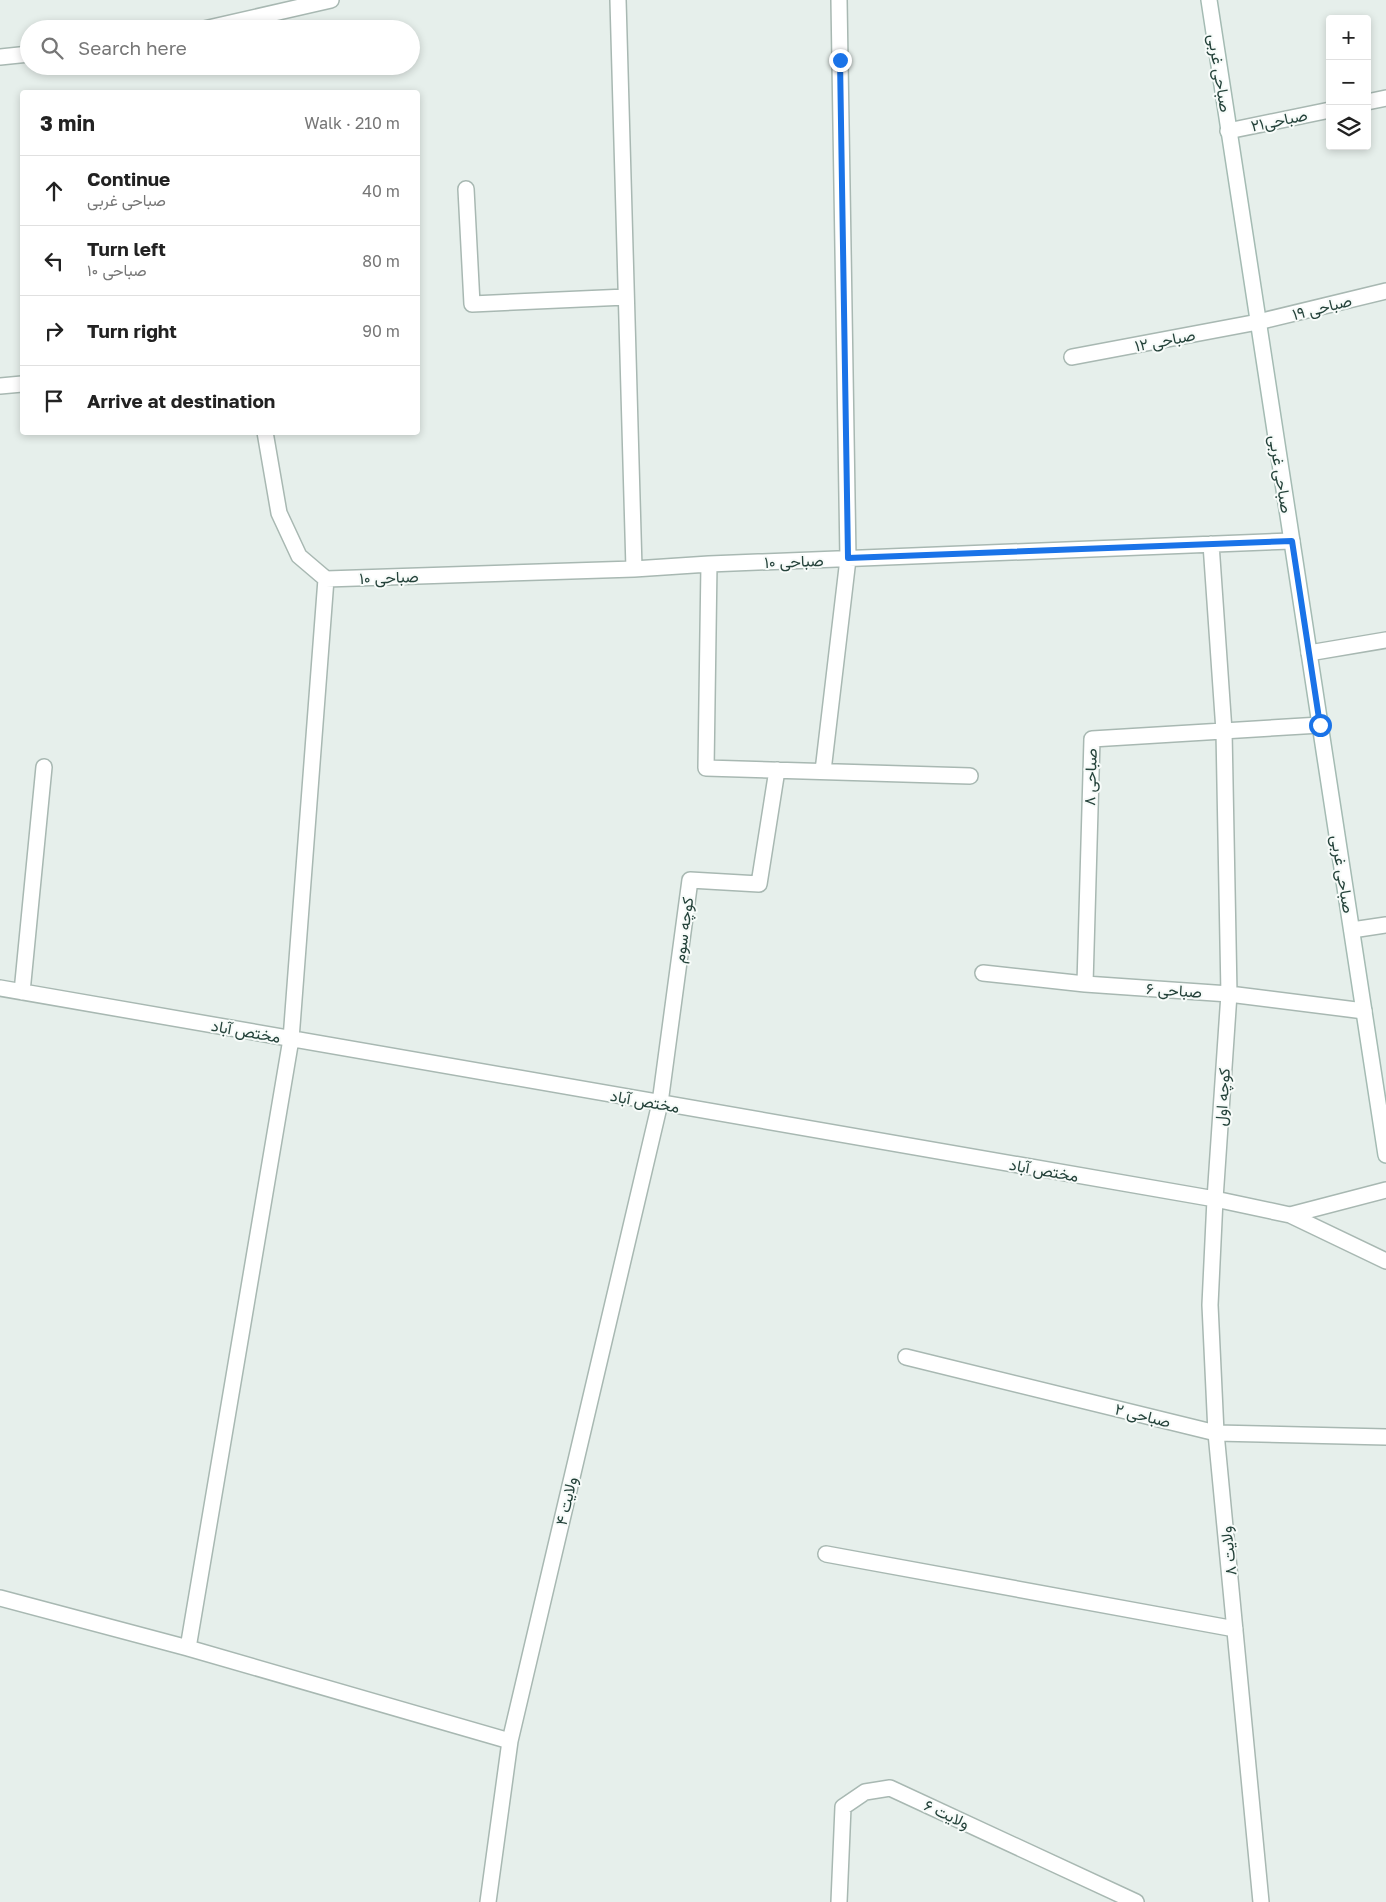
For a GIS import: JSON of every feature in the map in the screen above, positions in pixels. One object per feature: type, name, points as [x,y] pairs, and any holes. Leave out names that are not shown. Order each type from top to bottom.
[{"type":"street","points":[[243,20],[331,0]]},
{"type":"street","points":[[618,0],[634,569]]},
{"type":"street","points":[[823,771],[848,558],[839,0]]},
{"type":"street","name":"صباحی غربی","points":[[1209,0],[1364,1011],[1381,1091],[1386,1154]]},
{"type":"street","points":[[0,57],[20,55]]},
{"type":"street","points":[[1371,101],[1386,98]]},
{"type":"street","name":"صباحی۲۱","points":[[1228,131],[1326,111]]},
{"type":"street","points":[[466,189],[472,304],[626,297]]},
{"type":"street","name":"صباحی ۱۹","points":[[1258,322],[1386,291]]},
{"type":"street","name":"صباحی ۱۲","points":[[1072,357],[1258,322]]},
{"type":"street","points":[[0,386],[20,384]]},
{"type":"street","points":[[188,1648],[291,1039],[326,580],[299,556],[279,513],[266,435]]},
{"type":"street","name":"صباحی ۱۰","points":[[326,580],[1292,541]]},
{"type":"street","name":"کوچه اول","points":[[1211,544],[1224,731],[1229,994],[1215,1200]]},
{"type":"street","points":[[709,564],[706,768],[970,776]]},
{"type":"street","points":[[1309,653],[1386,640]]},
{"type":"street","name":"صباحی ۸","points":[[1085,984],[1092,740],[1320,725]]},
{"type":"street","points":[[22,992],[44,767]]},
{"type":"street","name":"کوچه سوم","points":[[660,1103],[690,880],[759,884],[777,770]]},
{"type":"street","points":[[1352,930],[1386,925]]},
{"type":"street","name":"صباحی ۶","points":[[983,974],[1085,984],[1229,994],[1364,1011]]},
{"type":"street","name":"مختص آباد","points":[[0,988],[1215,1200],[1290,1215]]},
{"type":"street","name":"ولایت ۴","points":[[488,1902],[510,1741],[660,1103]]},
{"type":"street","points":[[1290,1215],[1386,1190]]},
{"type":"street","name":"ولایت ۸","points":[[1215,1200],[1210,1305],[1216,1432],[1262,1902]]},
{"type":"street","points":[[1290,1215],[1386,1261]]},
{"type":"street","name":"صباحی ۲","points":[[906,1357],[1216,1432],[1386,1437]]},
{"type":"street","points":[[826,1554],[1235,1629]]},
{"type":"street","points":[[0,1598],[188,1648],[510,1741]]},
{"type":"street","name":"ولایت ۶","points":[[839,1902],[844,1807],[865,1792],[890,1788],[1136,1902]]},
{"type":"route","points":[[840,60],[848,558],[1292,541],[1320,725]]}]
